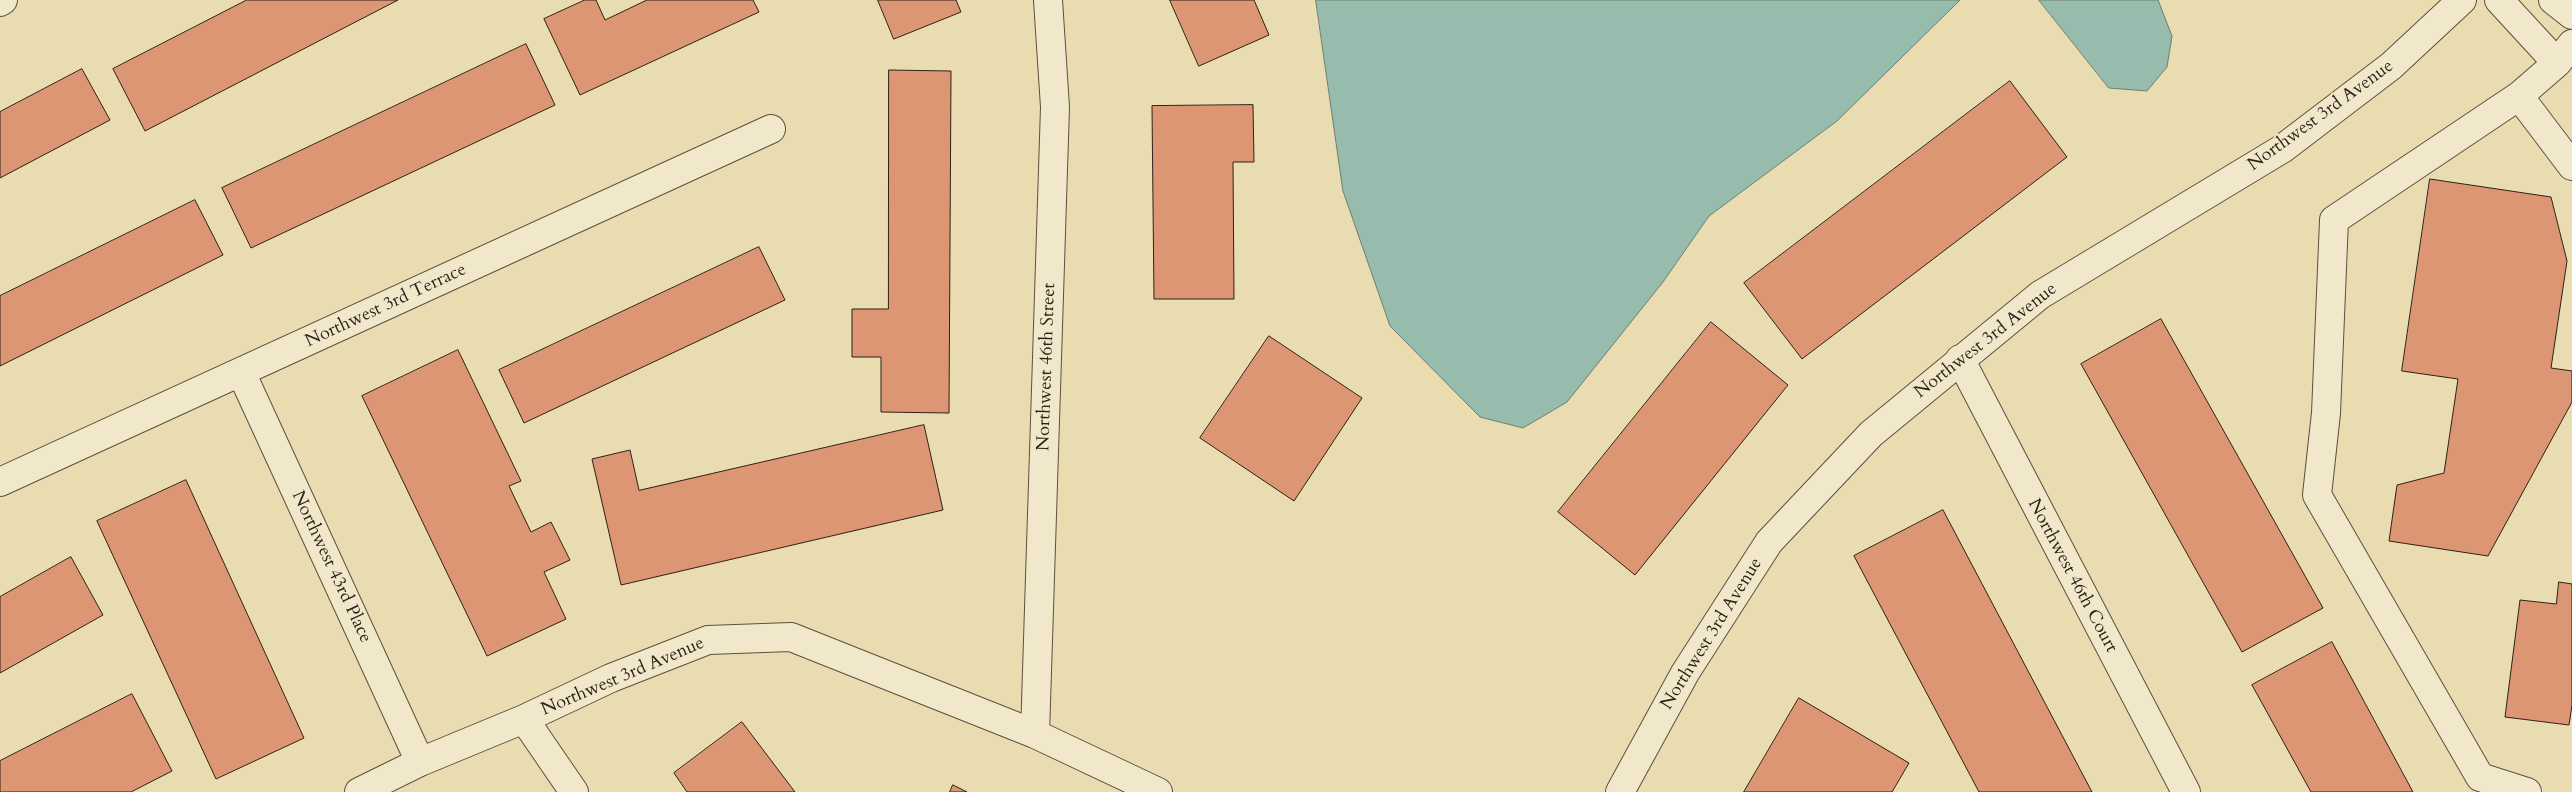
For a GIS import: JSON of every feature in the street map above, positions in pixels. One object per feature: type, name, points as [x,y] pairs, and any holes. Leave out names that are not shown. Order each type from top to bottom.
[{"type":"street","name":"Northwest 46th Street","points":[[1035,734],[1055,107],[1048,0]]},
{"type":"street","name":"Northwest 3rd Avenue","points":[[1620,792],[1686,673],[1769,542],[1871,434],[2040,294],[2282,149],[2391,66],[2462,0]]},
{"type":"street","points":[[2499,0],[2564,54],[2519,96],[2334,220],[2326,413],[2317,495],[2480,777],[2528,792]]},
{"type":"street","points":[[2553,0],[2572,15]]},
{"type":"street","points":[[2519,96],[2572,166]]},
{"type":"street","name":"Northwest 3rd Terrace","points":[[0,482],[771,129]]},
{"type":"street","name":"Northwest 46th Court","points":[[1960,359],[2186,792]]},
{"type":"street","name":"Northwest 43rd Place","points":[[241,372],[420,762]]},
{"type":"street","name":"Northwest 3rd Avenue","points":[[359,792],[420,762],[524,718],[611,678],[708,640],[792,637],[1035,734],[1158,792]]},
{"type":"street","points":[[524,718],[574,792]]},
{"type":"shaded area","points":[[1316,0],[1960,0],[1837,121],[1709,216],[1663,282],[1567,402],[1523,428],[1480,417],[1390,326],[1343,191]]},
{"type":"shaded area","points":[[2039,0],[2158,0],[2172,36],[2167,67],[2147,91],[2109,88]]},
{"type":"building","points":[[247,0],[398,0],[145,131],[113,69]]},
{"type":"building","points":[[585,0],[596,0],[605,20],[647,0],[753,0],[759,12],[580,95],[544,19]]},
{"type":"building","points":[[878,0],[956,0],[961,12],[894,39]]},
{"type":"building","points":[[1170,0],[1254,0],[1269,35],[1199,66]]},
{"type":"building","points":[[526,44],[555,105],[251,248],[222,188]]},
{"type":"building","points":[[82,69],[110,120],[0,178],[0,112]]},
{"type":"building","points":[[889,70],[951,71],[949,413],[881,412],[881,357],[852,357],[852,309],[888,309]]},
{"type":"building","points":[[2010,81],[2067,157],[1802,359],[1744,283]]},
{"type":"building","points":[[1253,105],[1254,162],[1233,162],[1234,299],[1154,299],[1152,106]]},
{"type":"building","points":[[2430,179],[2551,197],[2567,261],[2551,368],[2572,371],[2572,402],[2488,556],[2389,541],[2397,485],[2444,473],[2458,379],[2402,371]]},
{"type":"building","points":[[195,200],[223,255],[0,366],[0,296]]},
{"type":"building","points":[[759,247],[785,300],[524,423],[499,370]]},
{"type":"building","points":[[2161,319],[2323,608],[2242,652],[2081,364]]},
{"type":"building","points":[[1711,322],[1788,385],[1635,575],[1558,512]]},
{"type":"building","points":[[1269,336],[1362,398],[1294,501],[1200,438]]},
{"type":"building","points":[[458,350],[521,481],[509,486],[531,532],[551,522],[570,560],[544,572],[566,619],[487,656],[362,396]]},
{"type":"building","points":[[924,425],[943,510],[621,585],[592,459],[630,450],[639,490]]},
{"type":"building","points":[[186,480],[304,738],[216,779],[97,521]]},
{"type":"building","points":[[1943,510],[2092,792],[1979,792],[1854,556]]},
{"type":"building","points":[[71,557],[103,615],[0,673],[0,597]]},
{"type":"building","points":[[2559,582],[2572,584],[2572,705],[2569,725],[2505,717],[2520,600],[2556,604]]},
{"type":"building","points":[[2332,642],[2413,792],[2311,792],[2252,685]]},
{"type":"building","points":[[132,694],[172,771],[131,792],[0,792],[0,761]]},
{"type":"building","points":[[1799,698],[1909,763],[1892,792],[1744,792]]},
{"type":"building","points":[[742,722],[795,792],[687,792],[674,773]]},
{"type":"building","points":[[953,785],[967,792],[950,792]]}]
